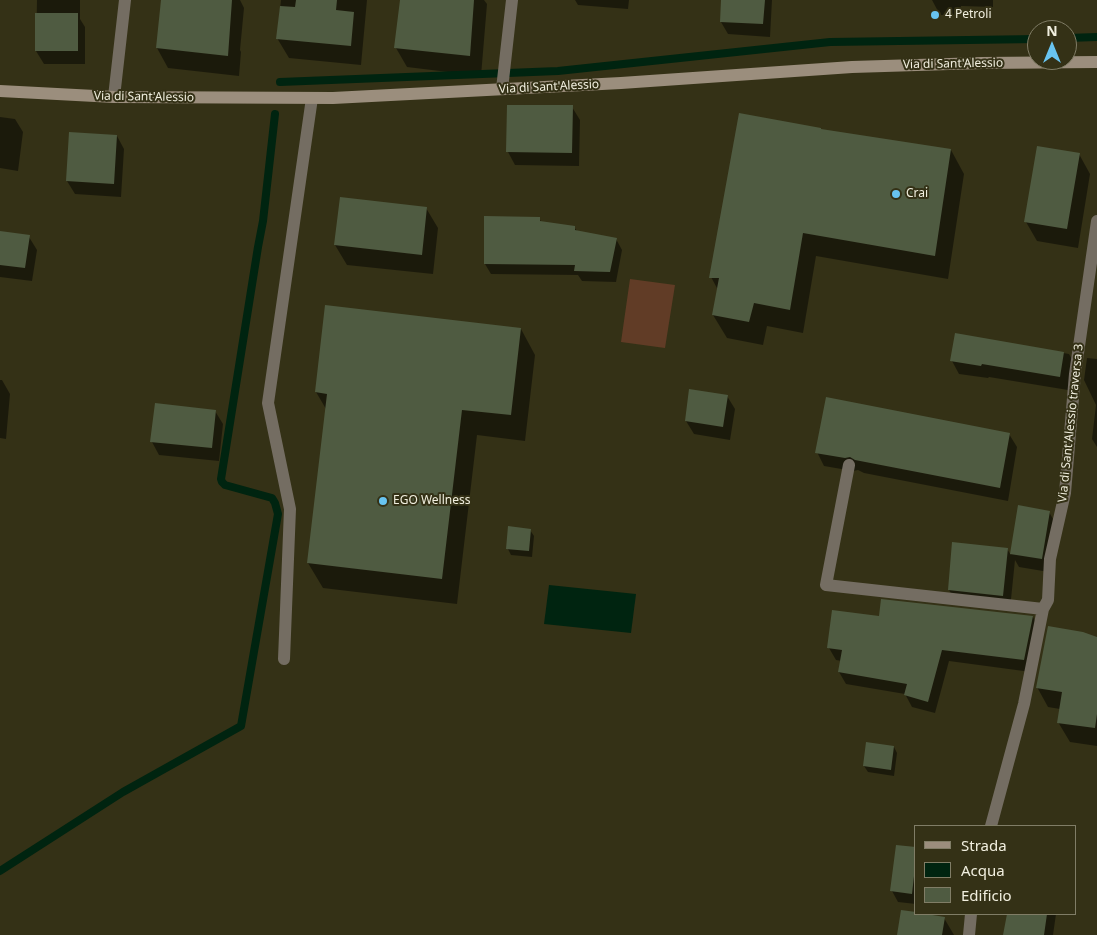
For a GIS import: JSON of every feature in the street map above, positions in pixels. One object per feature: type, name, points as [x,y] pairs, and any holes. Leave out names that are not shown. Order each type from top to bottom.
[{"type":"street","points":[[114,98],[125,0]]},
{"type":"street","points":[[502,87],[512,0]]},
{"type":"street","name":"Via di Sant'Alessio","points":[[0,91],[114,98],[333,98],[502,87],[621,83],[852,67],[1097,62]]},
{"type":"street","points":[[284,659],[290,509],[268,402],[312,98]]},
{"type":"street","name":"Via di Sant'Alessio traversa 3","points":[[991,825],[1024,704],[1043,609],[1048,600],[1050,559],[1065,493],[1075,374],[1097,221]]},
{"type":"street","points":[[849,465],[826,585],[1043,609]]},
{"type":"street","points":[[968,935],[971,915]]},
{"type":"shaded area","points":[[630,279],[675,285],[665,348],[621,342]]},
{"type":"water","points":[[549,585],[636,594],[631,633],[544,624]]},
{"type":"building","points":[[161,0],[232,0],[228,56],[156,48]]},
{"type":"building","points":[[296,0],[337,0],[336,10],[354,12],[351,46],[276,39],[280,6],[295,7]]},
{"type":"building","points":[[400,0],[474,0],[470,56],[394,48]]},
{"type":"building","points":[[721,0],[765,0],[763,24],[720,22]]},
{"type":"building","points":[[35,13],[78,13],[78,51],[35,51]]},
{"type":"building","points":[[507,105],[573,105],[572,153],[506,152]]},
{"type":"building","points":[[739,113],[821,129],[951,149],[935,256],[803,233],[790,310],[754,303],[749,322],[712,315],[719,278],[709,278]]},
{"type":"building","points":[[69,132],[117,135],[114,184],[66,181]]},
{"type":"building","points":[[1037,146],[1080,153],[1067,229],[1024,222]]},
{"type":"building","points":[[340,197],[427,207],[422,255],[334,245]]},
{"type":"building","points":[[484,216],[540,217],[540,221],[575,226],[575,230],[617,238],[610,272],[574,271],[575,265],[484,264]]},
{"type":"building","points":[[0,231],[30,235],[25,268],[0,265]]},
{"type":"building","points":[[325,305],[521,328],[511,415],[462,410],[442,579],[307,563],[327,394],[315,392]]},
{"type":"building","points":[[955,333],[1064,352],[1060,377],[982,364],[981,366],[950,361]]},
{"type":"building","points":[[689,389],[728,395],[723,427],[685,421]]},
{"type":"building","points":[[826,397],[1010,433],[1000,488],[855,460],[850,457],[845,458],[815,453]]},
{"type":"building","points":[[155,403],[216,410],[212,448],[150,442]]},
{"type":"building","points":[[1018,505],[1050,511],[1042,559],[1010,554]]},
{"type":"building","points":[[508,526],[531,529],[529,551],[506,549]]},
{"type":"building","points":[[952,542],[1008,548],[1003,596],[948,590]]},
{"type":"building","points":[[881,599],[1033,616],[1024,660],[942,650],[928,702],[904,695],[907,684],[838,672],[842,650],[827,648],[832,610],[879,616]]},
{"type":"building","points":[[1048,626],[1083,632],[1097,637],[1097,714],[1095,728],[1057,723],[1062,692],[1036,688]]},
{"type":"building","points":[[866,742],[894,746],[891,770],[863,766]]},
{"type":"building","points":[[896,845],[914,847],[912,894],[890,891]]},
{"type":"building","points":[[901,910],[914,912],[914,915],[945,917],[942,935],[897,935]]},
{"type":"building","points":[[1007,915],[1047,915],[1044,935],[1003,935]]},
{"type":"waterway","points":[[1077,38],[1097,37]]},
{"type":"waterway","points":[[280,82],[558,71],[830,42],[1027,39]]},
{"type":"waterway","points":[[0,871],[123,792],[241,726],[278,514],[272,498],[225,485],[221,479],[263,221],[275,114]]},
{"type":"place","name":"4 Petroli","points":[[935,15]]},
{"type":"place","name":"Crai","points":[[896,194]]},
{"type":"place","name":"EGO Wellness","points":[[383,501]]}]
